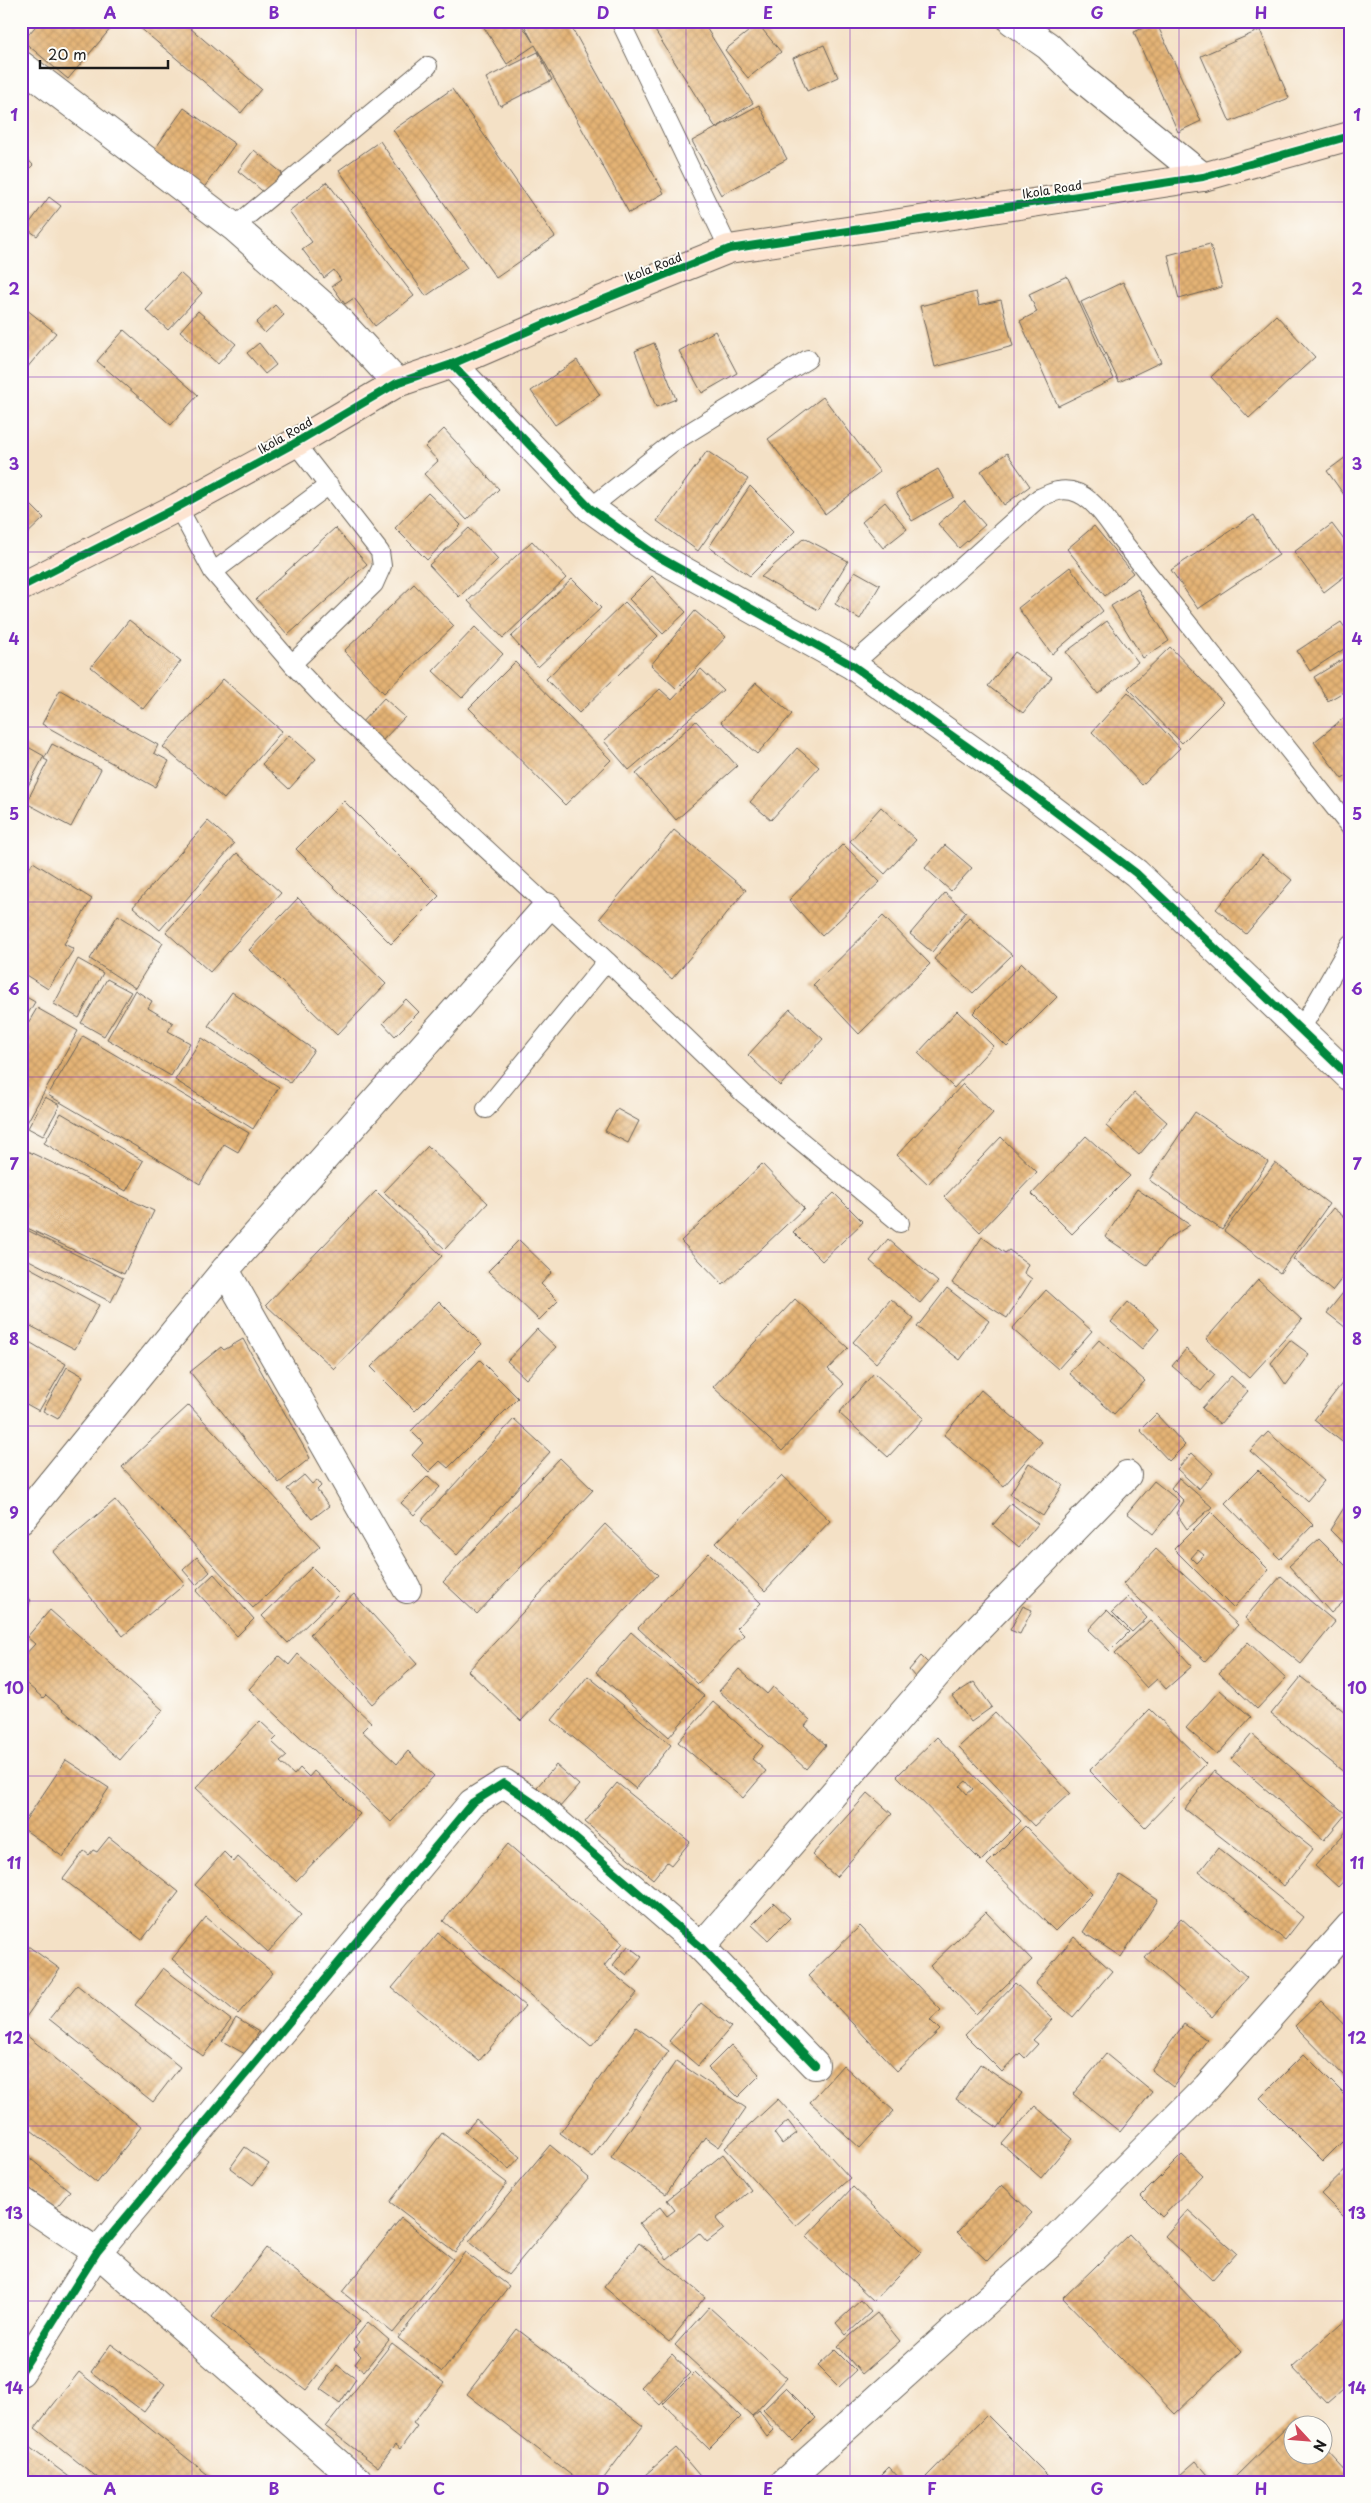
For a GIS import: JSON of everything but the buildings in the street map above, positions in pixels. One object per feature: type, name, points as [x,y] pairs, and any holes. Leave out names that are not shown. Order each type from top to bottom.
[{"type":"street","points":[[1012,21],[1048,46],[1080,77],[1203,177]]},
{"type":"street","points":[[21,65],[234,227],[335,316],[397,382]]},
{"type":"street","name":"Ikola Road","points":[[21,587],[178,508],[295,444],[397,382],[452,364],[570,313],[729,249],[1203,177],[1350,136]]},
{"type":"street","points":[[452,364],[590,508],[658,556],[852,665],[999,769],[1136,873],[1350,1077]]},
{"type":"street","points":[[21,1520],[225,1270],[547,907]]},
{"type":"street","points":[[225,1270],[407,1589]]},
{"type":"street","points":[[702,1947],[960,1646],[1127,1475]]},
{"type":"street","points":[[21,2372],[97,2252],[472,1803],[504,1783],[538,1806],[702,1947],[815,2064]]},
{"type":"street","points":[[785,2482],[1050,2244],[1207,2086],[1350,1926]]},
{"type":"street","points":[[21,2201],[97,2252],[359,2482]]},
{"type":"lane","points":[[620,21],[729,249]]},
{"type":"lane","points":[[234,227],[428,66]]},
{"type":"lane","points":[[590,508],[672,443],[808,359]]},
{"type":"lane","points":[[292,664],[374,584],[382,566],[380,552],[329,484],[295,444]]},
{"type":"lane","points":[[213,572],[329,484]]},
{"type":"lane","points":[[852,665],[1039,498],[1059,491],[1081,495],[1099,508],[1120,538],[1350,827]]},
{"type":"lane","points":[[178,508],[213,572],[292,664],[330,704],[547,907],[608,961],[744,1094],[900,1224]]},
{"type":"lane","points":[[1300,1031],[1350,944]]},
{"type":"lane","points":[[486,1109],[608,961]]},
{"type":"cycle path","points":[[21,587],[178,507],[295,443],[397,383],[452,364],[570,313],[729,249],[1203,177],[1350,136]]},
{"type":"cycle path","points":[[452,364],[590,508],[657,556],[852,665],[999,769],[1136,873],[1350,1077]]},
{"type":"cycle path","points":[[21,2372],[97,2252],[472,1803],[504,1783],[538,1806],[701,1947],[815,2065]]}]
